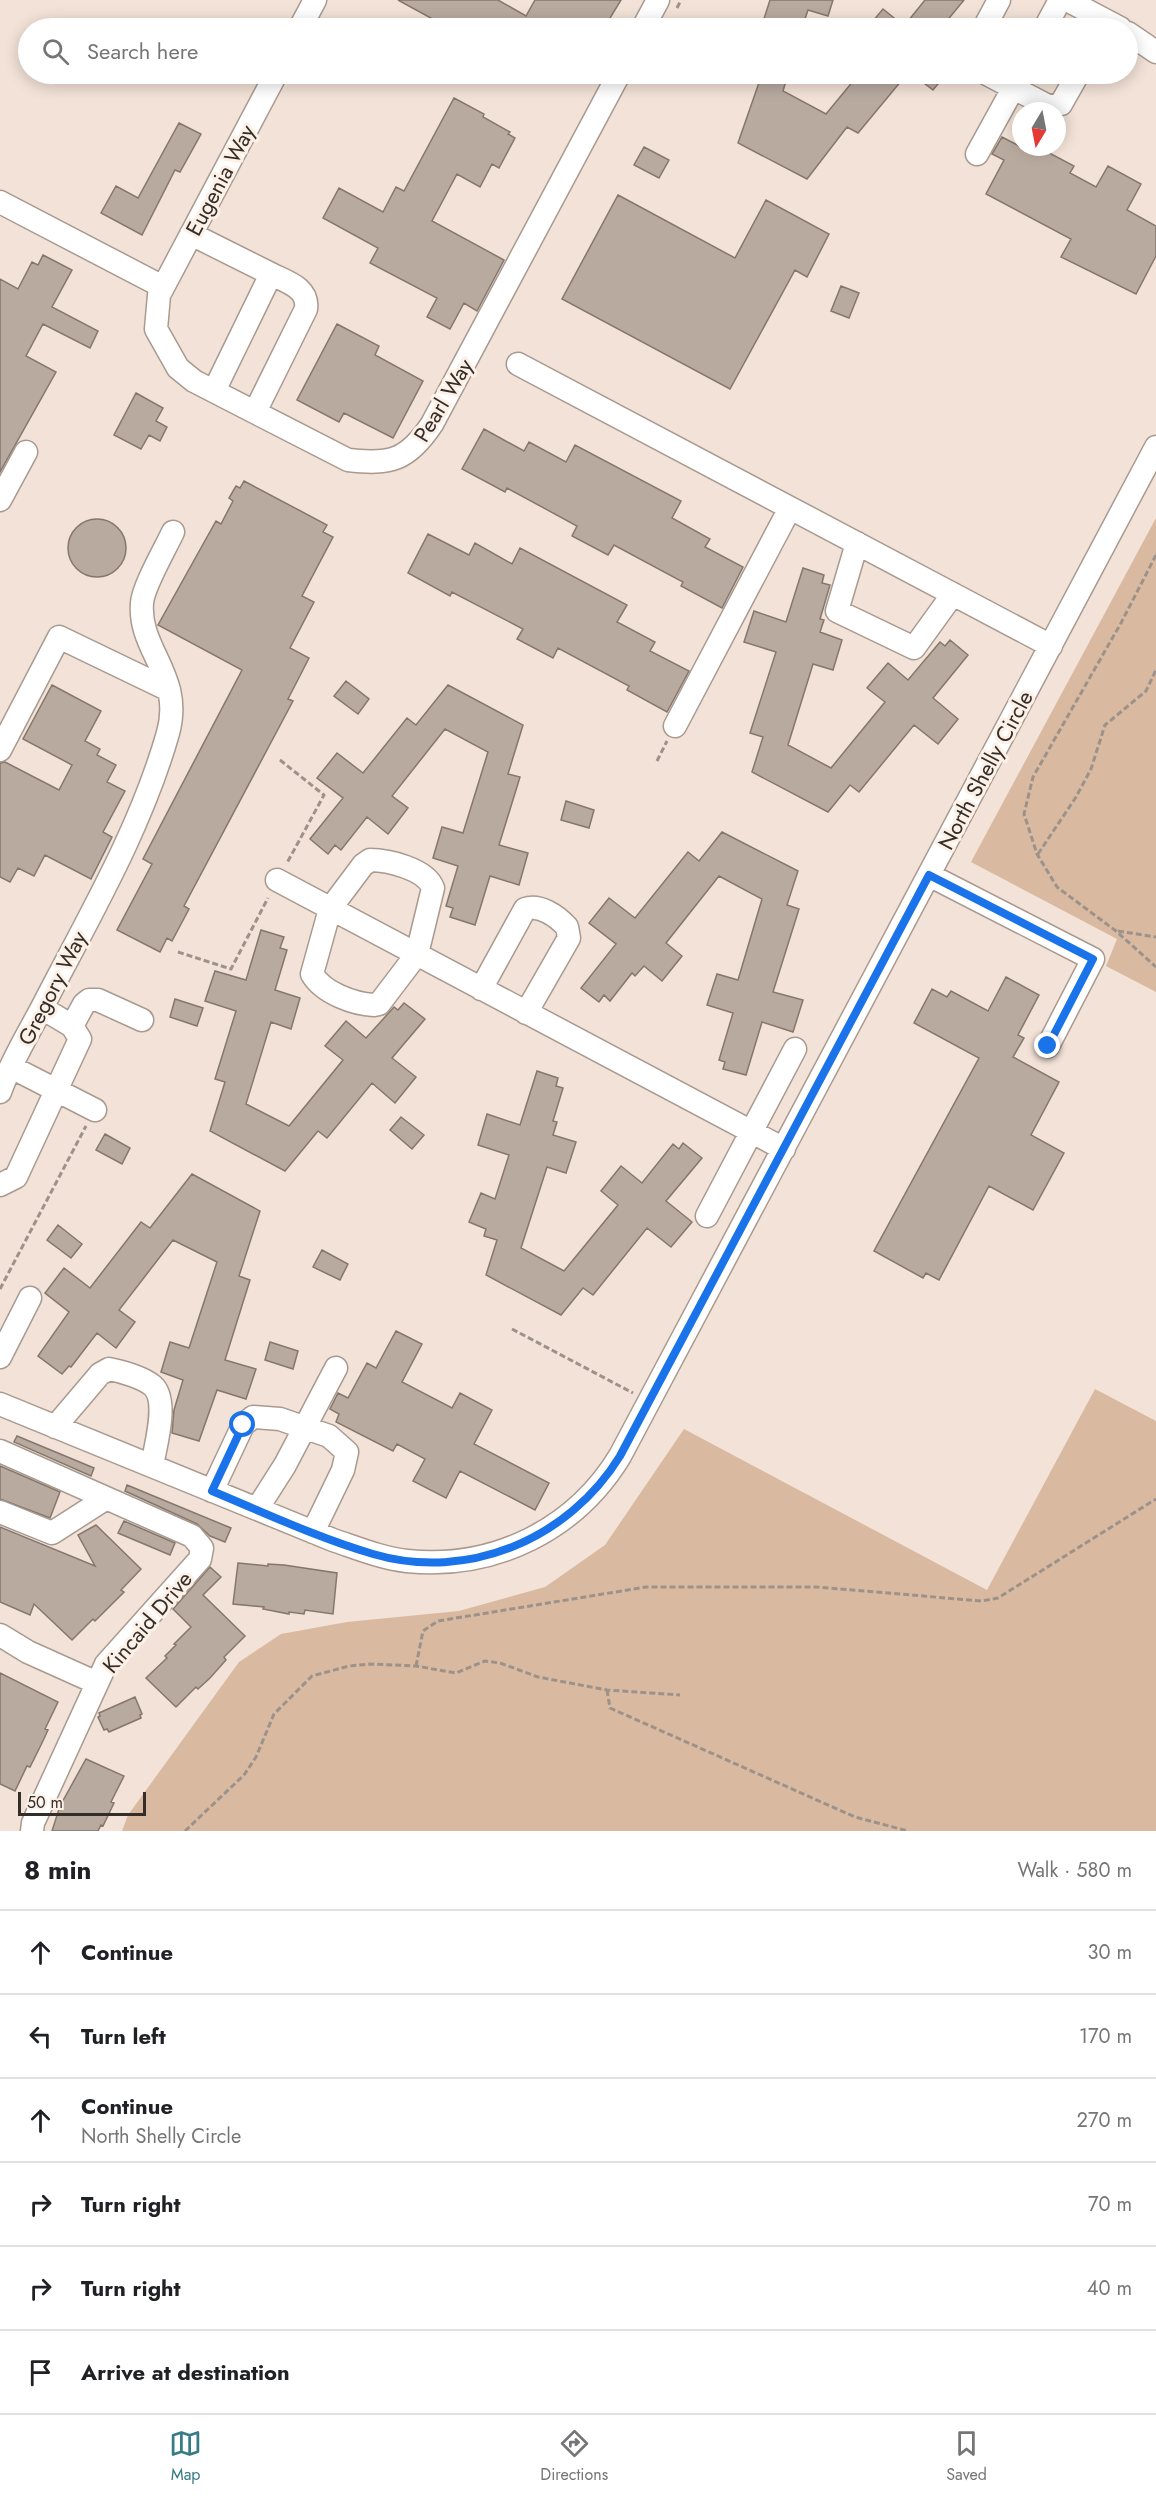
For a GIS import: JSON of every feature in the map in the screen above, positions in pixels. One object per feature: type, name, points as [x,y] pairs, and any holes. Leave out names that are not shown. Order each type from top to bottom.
[{"type":"street","points":[[305,18],[315,0]]},
{"type":"street","points":[[648,18],[658,0]]},
{"type":"street","points":[[989,18],[999,0]]},
{"type":"street","points":[[1050,18],[1060,0]]},
{"type":"street","points":[[1067,0],[1096,18]]},
{"type":"street","points":[[1138,40],[1156,52]]},
{"type":"street","name":"Eugenia Way","points":[[163,287],[271,84]]},
{"type":"street","name":"Pearl Way","points":[[163,287],[159,295],[156,329],[178,368],[194,381],[348,460],[372,463],[388,460],[415,448],[444,405],[614,84]]},
{"type":"street","points":[[977,154],[1015,84]]},
{"type":"street","points":[[1022,84],[1048,106],[1061,104],[1072,84]]},
{"type":"street","points":[[0,202],[163,287]]},
{"type":"street","points":[[191,234],[304,293],[307,301],[306,309],[255,412]]},
{"type":"street","points":[[214,391],[271,274]]},
{"type":"street","points":[[518,364],[1051,646]]},
{"type":"street","name":"North Shelly Circle","points":[[0,1404],[313,1532],[374,1554],[406,1561],[470,1560],[505,1551],[549,1530],[583,1503],[610,1473],[650,1402],[1156,447]]},
{"type":"street","points":[[0,501],[26,452]]},
{"type":"street","points":[[675,726],[790,508]]},
{"type":"street","name":"Gregory Way","points":[[0,1092],[105,884],[154,777],[169,730],[171,702],[167,677],[142,623],[142,600],[173,532]]},
{"type":"street","points":[[857,543],[837,611],[914,648],[953,594]]},
{"type":"street","points":[[0,750],[59,638],[169,690]]},
{"type":"street","points":[[370,860],[388,860],[415,871],[431,883],[433,888],[417,954],[379,1004],[371,1005],[347,1000],[325,987],[312,974],[330,909],[363,865],[370,860]]},
{"type":"street","points":[[929,875],[1093,959],[1048,1046]]},
{"type":"street","points":[[277,880],[784,1149]]},
{"type":"street","points":[[481,989],[525,909],[546,911],[567,927],[569,938],[526,1013]]},
{"type":"street","points":[[72,1026],[84,1004],[89,1000],[98,1000],[142,1020]]},
{"type":"street","points":[[0,1185],[16,1178],[80,1039],[72,1026],[42,1008]]},
{"type":"street","points":[[707,1216],[795,1050]]},
{"type":"street","points":[[11,1067],[95,1110]]},
{"type":"street","points":[[0,1357],[30,1298]]},
{"type":"street","points":[[257,1509],[305,1428],[336,1368]]},
{"type":"street","points":[[55,1427],[100,1374],[109,1369],[124,1372],[153,1386],[158,1394],[161,1412],[152,1466]]},
{"type":"street","points":[[212,1491],[243,1425],[253,1417],[280,1419],[329,1436],[347,1452],[343,1470],[313,1532]]},
{"type":"street","name":"Kincaid Drive","points":[[0,1451],[192,1536],[202,1548],[200,1559],[106,1664],[33,1823],[32,1831]]},
{"type":"street","points":[[0,1512],[52,1533],[105,1499]]},
{"type":"street","points":[[0,1635],[28,1652],[97,1683]]},
{"type":"path","points":[[1156,555],[1121,622],[1033,777],[1024,814],[1038,854],[1057,887],[1116,931],[1156,967]]},
{"type":"path","points":[[1038,854],[1076,797],[1091,769],[1105,725],[1146,691],[1156,670]]},
{"type":"path","points":[[1116,931],[1156,937]]},
{"type":"path","points":[[0,1288],[95,1110]]},
{"type":"path","points":[[512,1329],[650,1402]]},
{"type":"path","points":[[416,1666],[423,1632],[438,1621],[646,1587],[816,1587],[982,1601],[998,1599],[1156,1499]]},
{"type":"path","points":[[186,1831],[244,1775],[256,1757],[274,1714],[312,1676],[349,1666],[370,1664],[416,1666],[456,1673],[485,1661],[500,1663],[538,1677],[607,1690],[680,1695]]},
{"type":"path","points":[[607,1690],[609,1708],[855,1817],[908,1831]]},
{"type":"shaded area","points":[[1156,518],[1156,992],[1106,966],[1117,939],[971,862]]},
{"type":"shaded area","points":[[1095,1389],[1156,1421],[1156,1831],[122,1831],[128,1815],[239,1662],[281,1634],[347,1622],[459,1611],[545,1587],[605,1545],[684,1429],[987,1590]]},
{"type":"building","points":[[398,0],[498,0],[526,16],[535,0],[621,0],[610,18],[431,18]]},
{"type":"building","points":[[770,0],[833,0],[828,16],[808,10],[805,18],[764,18]]},
{"type":"building","points":[[925,0],[964,0],[949,18],[910,18]]},
{"type":"building","points":[[883,9],[894,18],[875,18]]},
{"type":"building","points":[[759,84],[785,84],[783,91],[826,114],[851,84],[899,84],[858,133],[847,127],[807,179],[738,143]]},
{"type":"building","points":[[925,84],[938,84],[933,90]]},
{"type":"building","points":[[454,98],[484,114],[483,117],[510,132],[508,134],[515,138],[499,168],[492,164],[480,187],[457,174],[432,221],[504,260],[477,311],[464,303],[450,329],[427,317],[437,298],[370,263],[378,248],[323,218],[339,188],[383,212],[396,187],[404,191]]},
{"type":"building","points":[[179,123],[201,134],[180,172],[175,170],[142,235],[101,213],[116,186],[138,198]]},
{"type":"building","points":[[1002,137],[1012,142],[1012,156],[1055,156],[1074,166],[1070,173],[1096,187],[1108,166],[1141,184],[1127,210],[1156,226],[1156,256],[1136,294],[1061,257],[1071,239],[986,194],[1004,160],[992,154]]},
{"type":"building","points":[[644,147],[669,160],[659,178],[634,165]]},
{"type":"building","points":[[618,195],[735,258],[766,200],[829,234],[807,277],[795,270],[730,389],[562,299]]},
{"type":"building","points":[[43,255],[72,270],[52,307],[98,331],[90,348],[43,324],[26,356],[56,372],[0,472],[0,279],[18,289],[32,262],[38,265]]},
{"type":"building","points":[[841,286],[859,293],[849,318],[831,311]]},
{"type":"building","points":[[337,324],[379,346],[375,355],[423,381],[393,438],[344,413],[339,422],[297,400]]},
{"type":"building","points":[[136,393],[163,408],[156,421],[167,427],[160,441],[149,435],[141,449],[114,435]]},
{"type":"building","points":[[484,429],[524,451],[529,442],[566,462],[575,445],[681,501],[672,518],[710,539],[705,547],[743,567],[722,608],[681,586],[683,582],[614,545],[608,555],[572,536],[577,526],[507,488],[505,492],[462,469]]},
{"type":"building","points":[[244,481],[327,525],[323,532],[333,537],[302,596],[314,602],[290,648],[309,658],[288,699],[293,701],[184,906],[189,909],[172,941],[167,938],[160,952],[117,930],[152,864],[143,859],[242,670],[158,625],[216,521],[221,524],[233,501],[229,498],[236,486],[240,488]]},
{"type":"building","points":[[97,519],[113,524],[121,532],[126,548],[121,564],[113,572],[97,577],[81,572],[73,564],[68,548],[73,532],[81,524]]},
{"type":"building","points":[[428,534],[469,555],[475,543],[512,564],[520,548],[627,605],[617,622],[655,642],[650,651],[689,671],[667,712],[627,690],[629,686],[558,648],[553,658],[517,639],[523,629],[452,592],[450,596],[408,573]]},
{"type":"building","points":[[803,568],[824,575],[822,583],[830,585],[820,619],[824,620],[820,632],[842,640],[833,670],[813,664],[788,745],[831,768],[885,702],[867,688],[888,663],[908,680],[940,642],[945,646],[950,640],[968,655],[933,698],[958,719],[938,744],[914,725],[859,792],[850,785],[828,812],[752,772],[763,737],[750,733],[776,652],[744,642],[754,611],[786,622]]},
{"type":"building","points":[[346,681],[369,699],[358,714],[334,696]]},
{"type":"building","points":[[52,685],[101,711],[85,741],[100,749],[97,755],[116,765],[107,782],[125,791],[103,832],[112,837],[91,879],[45,855],[34,876],[18,868],[10,882],[0,877],[0,763],[5,762],[59,790],[72,765],[23,739]]},
{"type":"building","points":[[448,685],[523,725],[508,774],[520,777],[499,845],[528,853],[519,885],[490,876],[475,925],[450,917],[453,908],[446,906],[458,866],[433,858],[442,827],[463,833],[488,752],[445,729],[392,796],[408,808],[388,834],[367,817],[341,850],[335,845],[328,854],[310,839],[343,798],[317,778],[337,753],[363,773],[407,718],[416,725]]},
{"type":"building","points":[[566,801],[594,810],[589,828],[561,820]]},
{"type":"building","points":[[722,832],[798,871],[787,905],[799,909],[773,992],[803,1000],[793,1032],[762,1022],[746,1075],[723,1069],[725,1062],[719,1060],[733,1013],[707,1005],[717,974],[738,980],[762,899],[719,876],[666,943],[682,956],[662,981],[644,966],[635,976],[632,973],[610,1001],[604,995],[599,1002],[581,988],[616,944],[589,923],[609,898],[635,918],[688,852],[699,861]]},
{"type":"building","points":[[261,930],[284,937],[280,948],[287,950],[275,990],[300,998],[291,1029],[271,1022],[246,1104],[289,1126],[343,1060],[325,1046],[346,1021],[366,1038],[394,1007],[398,1010],[404,1003],[425,1019],[392,1058],[416,1077],[395,1103],[372,1083],[327,1138],[318,1131],[285,1171],[210,1131],[225,1082],[215,1079],[236,1011],[205,1001],[215,971],[246,980]]},
{"type":"building","points":[[1006,977],[1039,995],[1018,1035],[1024,1038],[1013,1057],[1059,1082],[1031,1135],[1064,1153],[1033,1210],[989,1186],[939,1280],[926,1273],[923,1278],[874,1251],[979,1058],[914,1023],[932,989],[947,997],[951,991],[988,1011]]},
{"type":"building","points":[[175,999],[203,1008],[197,1026],[170,1017]]},
{"type":"building","points":[[537,1071],[558,1078],[556,1086],[563,1088],[553,1121],[557,1122],[553,1135],[576,1142],[566,1173],[547,1167],[521,1248],[564,1271],[618,1205],[601,1191],[621,1166],[642,1183],[673,1144],[679,1149],[683,1143],[702,1158],[666,1201],[692,1222],[671,1247],[647,1228],[593,1295],[583,1288],[561,1315],[486,1275],[497,1240],[484,1236],[486,1229],[469,1222],[481,1193],[495,1199],[509,1155],[478,1145],[487,1114],[520,1125]]},
{"type":"building","points":[[401,1117],[424,1135],[412,1149],[390,1130]]},
{"type":"building","points":[[105,1134],[130,1148],[122,1164],[96,1150]]},
{"type":"building","points":[[192,1174],[260,1211],[239,1276],[250,1280],[225,1360],[256,1369],[246,1399],[217,1390],[199,1441],[172,1433],[174,1410],[183,1380],[161,1372],[170,1342],[189,1348],[217,1262],[173,1240],[119,1310],[135,1322],[116,1348],[97,1333],[71,1367],[69,1366],[62,1374],[38,1356],[69,1312],[45,1293],[64,1268],[90,1288],[141,1222],[150,1228]]},
{"type":"building","points":[[58,1225],[82,1244],[71,1258],[47,1240]]},
{"type":"building","points":[[322,1250],[348,1264],[340,1280],[313,1267]]},
{"type":"building","points":[[396,1331],[422,1344],[402,1382],[452,1408],[460,1393],[492,1410],[474,1444],[549,1483],[535,1510],[460,1471],[446,1498],[413,1481],[425,1459],[397,1444],[393,1451],[336,1422],[339,1414],[330,1409],[338,1393],[348,1398],[367,1363],[376,1368]]},
{"type":"building","points":[[270,1342],[298,1351],[293,1369],[265,1360]]},
{"type":"building","points":[[17,1436],[94,1468],[91,1476],[14,1442]]},
{"type":"building","points":[[0,1466],[60,1492],[50,1518],[0,1499]]},
{"type":"building","points":[[127,1485],[231,1528],[225,1542],[210,1536],[197,1524],[125,1491]]},
{"type":"building","points":[[124,1521],[175,1543],[170,1555],[118,1533]]},
{"type":"building","points":[[96,1525],[141,1569],[121,1590],[124,1592],[72,1640],[34,1604],[30,1615],[0,1602],[0,1527],[95,1566],[78,1535]]},
{"type":"building","points":[[238,1563],[284,1565],[337,1573],[333,1614],[305,1610],[304,1614],[289,1612],[289,1614],[263,1609],[264,1607],[233,1604]]},
{"type":"building","points":[[210,1567],[221,1577],[203,1595],[245,1636],[224,1657],[226,1660],[210,1678],[198,1689],[196,1687],[176,1707],[146,1678],[167,1658],[165,1656],[176,1645],[174,1644],[191,1627],[173,1609]]},
{"type":"building","points":[[0,1673],[58,1702],[45,1729],[48,1730],[41,1745],[30,1767],[27,1766],[15,1791],[0,1784]]},
{"type":"building","points":[[135,1697],[142,1714],[141,1718],[109,1732],[107,1729],[104,1730],[98,1717],[99,1713]]},
{"type":"building","points":[[86,1759],[124,1776],[111,1802],[114,1803],[103,1826],[101,1825],[98,1831],[52,1831],[60,1806]]},
{"type":"route","points":[[243,1425],[212,1491],[333,1540],[374,1554],[406,1561],[470,1560],[505,1551],[526,1542],[549,1530],[565,1518],[583,1503],[610,1473],[650,1402],[929,875],[1093,959],[1048,1046]]}]
